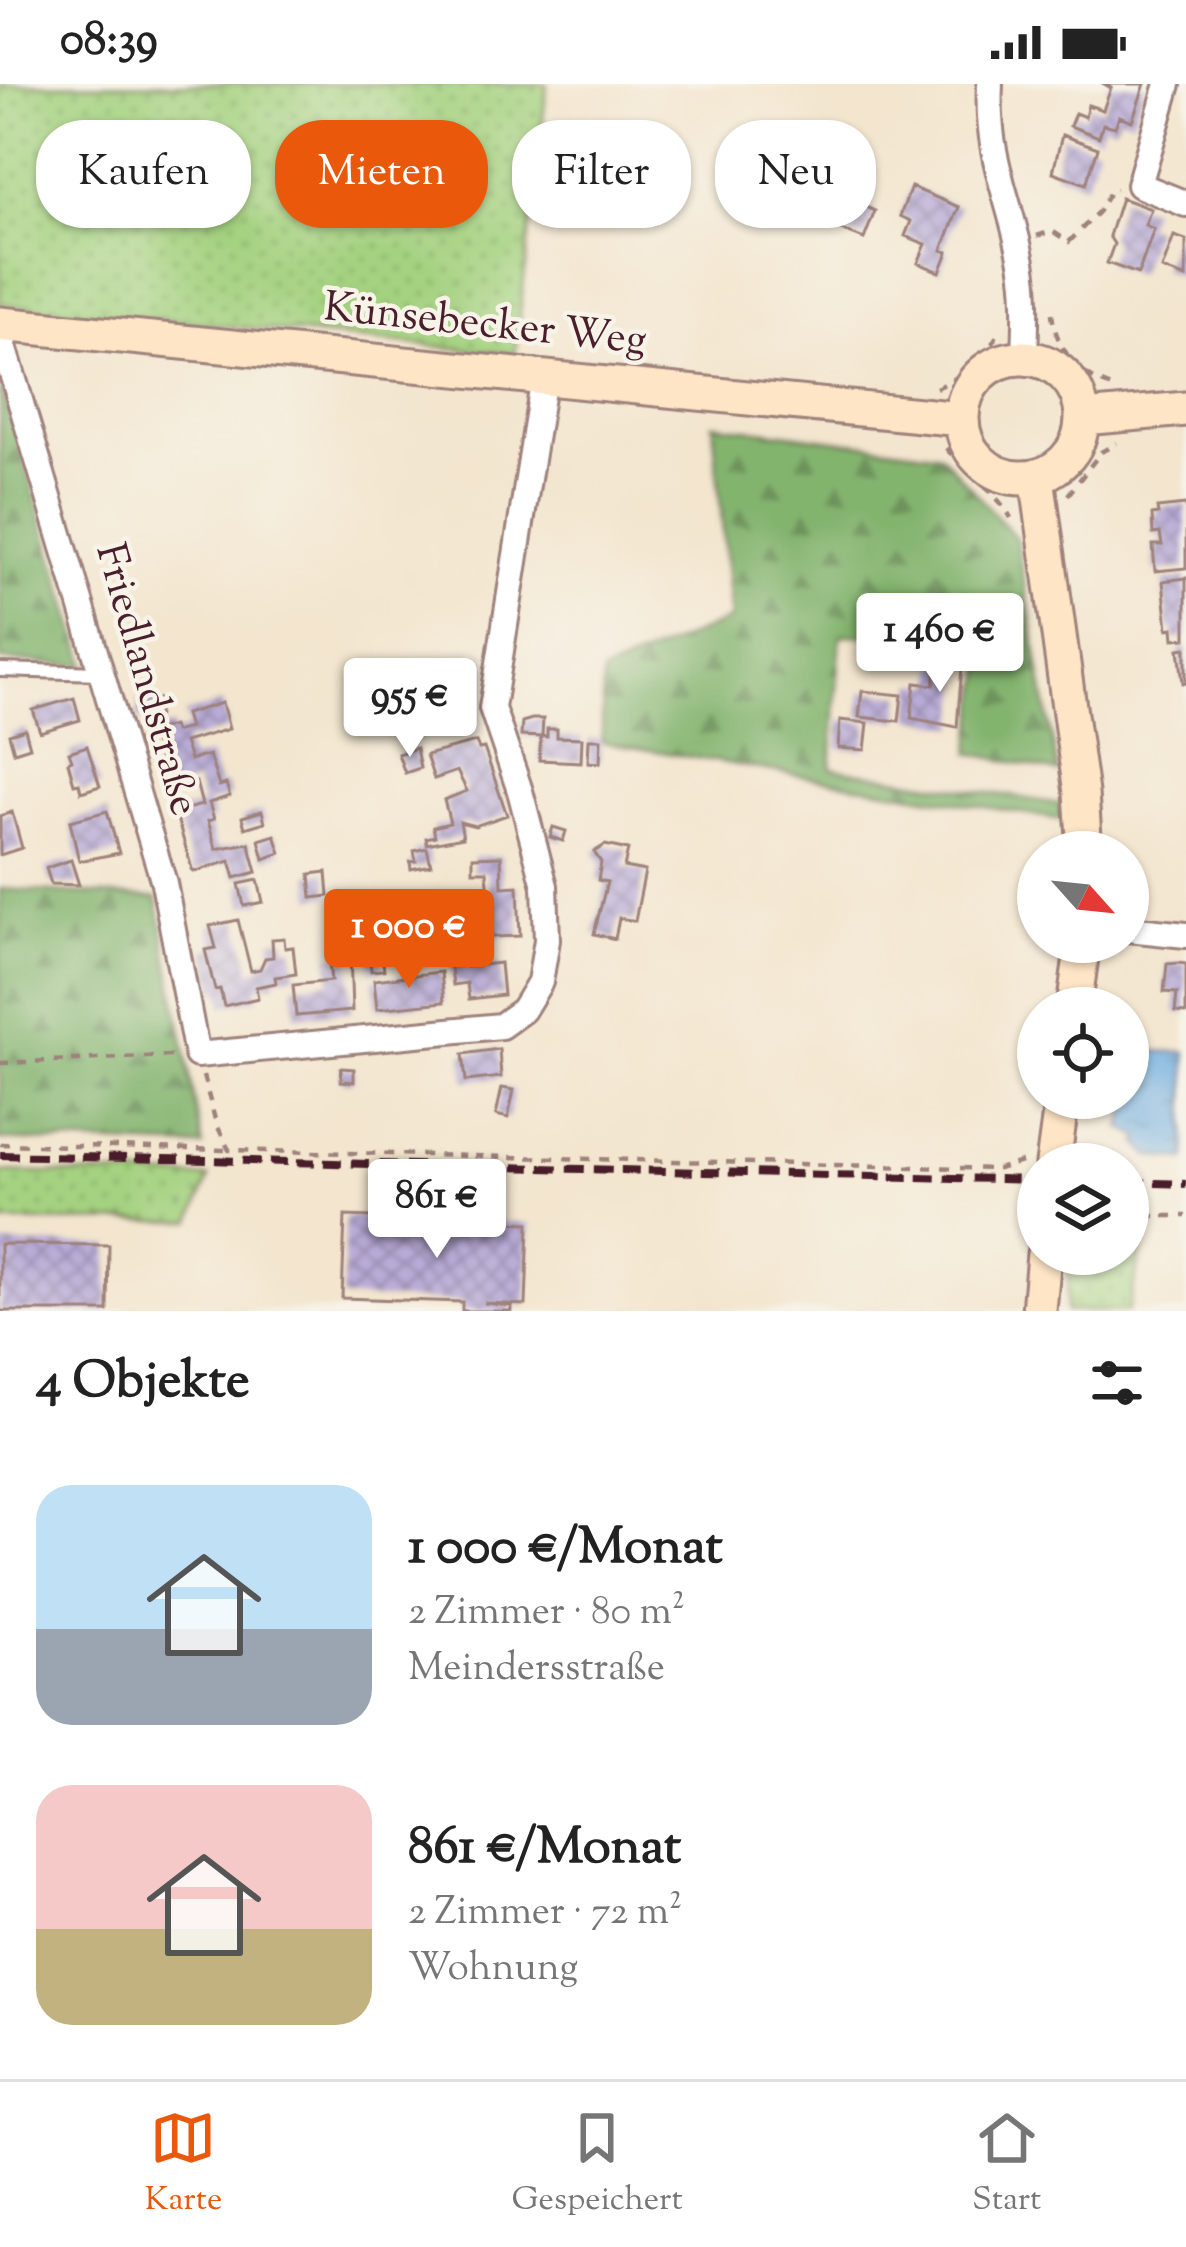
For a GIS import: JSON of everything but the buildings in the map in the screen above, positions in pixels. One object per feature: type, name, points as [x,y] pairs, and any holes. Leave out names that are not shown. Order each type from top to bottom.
[{"type":"street","points":[[991,84],[988,124],[996,173],[1022,263],[1025,358]]},
{"type":"street","points":[[1168,84],[1139,185],[1186,204]]},
{"type":"street","name":"Künsebecker Weg","points":[[0,329],[961,418]]},
{"type":"street","name":"Friedlandstraße","points":[[0,329],[164,884],[197,1055]]},
{"type":"street","points":[[1025,358],[1046,362],[1066,376],[1078,395],[1083,418],[1077,444],[1061,465],[1037,477],[1010,478],[985,467],[967,445],[961,418],[966,395],[980,375],[1000,362],[1025,358]]},
{"type":"street","points":[[197,1055],[501,1026],[523,1010],[539,982],[548,940],[545,886],[492,708],[544,377]]},
{"type":"street","points":[[1083,418],[1186,410]]},
{"type":"street","points":[[1037,477],[1084,831]]},
{"type":"street","points":[[1149,931],[1186,935]]},
{"type":"street","points":[[1039,1311],[1042,1275]]},
{"type":"lane","points":[[0,670],[102,673]]},
{"type":"path","points":[[1038,237],[1052,231],[1069,242],[1099,211],[1111,190],[1139,185]]},
{"type":"path","points":[[1051,306],[1061,350],[1099,383],[1117,388]]},
{"type":"path","points":[[936,388],[957,379],[994,345],[1000,328]]},
{"type":"path","points":[[930,440],[945,447],[977,484],[1003,502],[1011,518]]},
{"type":"path","points":[[1064,512],[1068,493],[1101,452],[1120,441]]},
{"type":"path","points":[[0,1064],[197,1055],[216,1123],[229,1150]]},
{"type":"path","points":[[0,1144],[998,1169],[1017,1163]]},
{"type":"path","points":[[1149,1216],[1186,1216]]},
{"type":"green space","points":[[0,84],[547,84],[543,120],[512,120],[512,228],[530,228],[515,354],[0,304]]},
{"type":"green space","points":[[0,383],[87,666],[0,660]]},
{"type":"green space","points":[[713,424],[940,454],[1016,538],[1058,772],[970,753],[988,639],[841,635],[831,768],[1060,804],[1063,820],[602,742],[603,673],[731,619]]},
{"type":"green space","points":[[0,889],[157,898],[203,1147],[0,1140]]},
{"type":"green space","points":[[0,1172],[209,1178],[192,1221],[0,1222]]},
{"type":"green space","points":[[1069,1275],[1136,1275],[1128,1311],[1066,1311]]},
{"type":"water","points":[[1149,1051],[1186,1052],[1186,1160],[1150,1156],[1149,1143],[1139,1143],[1140,1137],[1122,1128],[1124,1119],[1149,1119]]},
{"type":"railway","points":[[0,1155],[1017,1179]]},
{"type":"railway","points":[[1149,1183],[1186,1184]]}]
